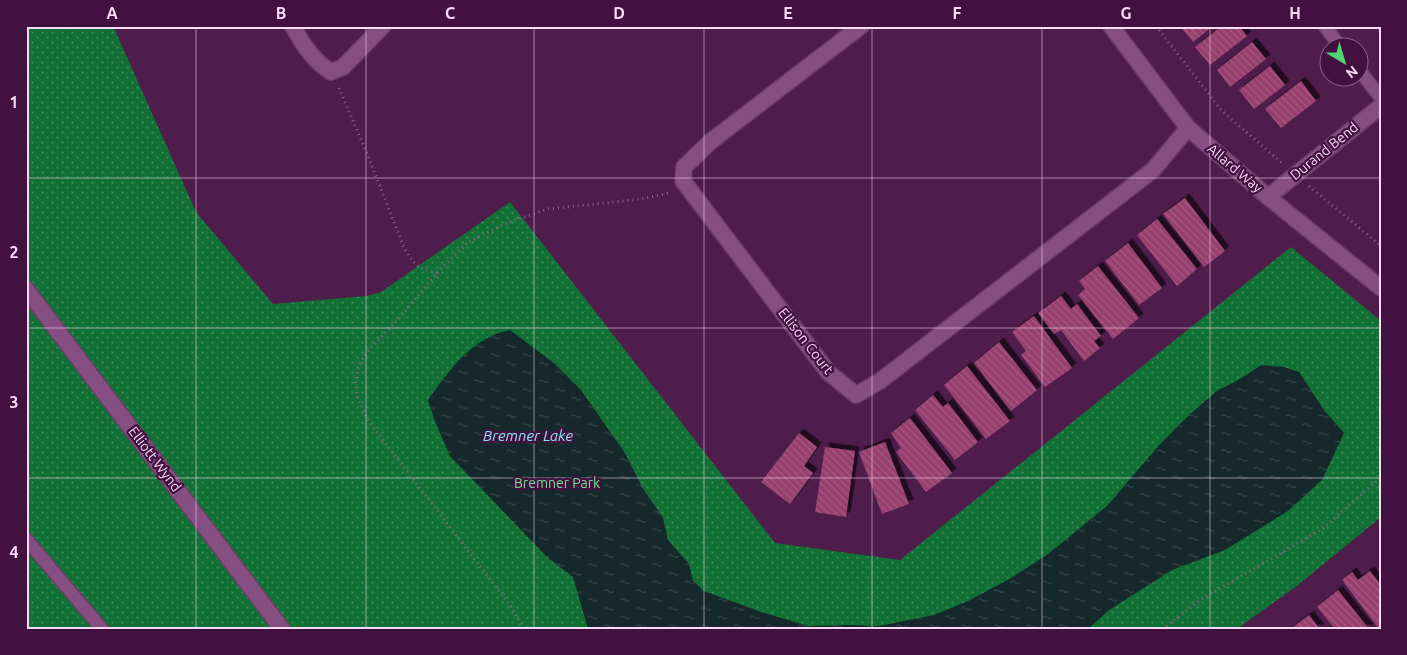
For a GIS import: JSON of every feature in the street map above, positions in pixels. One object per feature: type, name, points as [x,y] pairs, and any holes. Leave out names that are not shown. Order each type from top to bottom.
[{"type":"street","points":[[293,26],[311,54],[321,66],[331,72],[343,67],[383,26]]},
{"type":"street","name":"Ellison Court","points":[[861,26],[710,142],[684,167],[683,181],[828,372],[856,395],[880,380],[1153,170],[1188,128]]},
{"type":"street","name":"Allard Way","points":[[1111,26],[1188,128],[1268,197],[1381,288]]},
{"type":"street","name":"Durand Bend","points":[[1268,197],[1381,106]]},
{"type":"street","name":"Elliott Wynd","points":[[26,289],[282,629]]},
{"type":"lane","points":[[1325,26],[1334,38]]},
{"type":"lane","points":[[1370,84],[1381,98]]},
{"type":"lane","points":[[26,539],[102,629]]},
{"type":"path","points":[[1156,26],[1221,110],[1295,175],[1381,246]]},
{"type":"path","points":[[331,72],[366,152],[405,250],[413,263],[424,270],[437,273]]},
{"type":"path","points":[[523,629],[512,608],[369,422],[358,399],[355,381],[360,362],[437,273],[468,242],[507,223],[548,209],[642,199],[689,188]]},
{"type":"path","points":[[1162,629],[1202,599],[1322,529],[1381,477]]},
{"type":"green space","name":"Bremner Park","points":[[26,26],[113,26],[196,212],[273,304],[367,296],[381,292],[510,202],[775,543],[900,560],[1291,247],[1381,321],[1381,517],[1298,585],[1237,629],[26,629]]},
{"type":"water","name":"Bremner Lake","points":[[510,330],[554,363],[581,390],[625,453],[642,487],[663,518],[668,540],[689,564],[693,581],[704,591],[761,612],[808,626],[879,626],[934,615],[968,601],[1011,578],[1048,554],[1107,506],[1160,444],[1190,414],[1217,391],[1261,365],[1284,367],[1299,372],[1324,410],[1344,433],[1322,480],[1288,511],[1225,550],[1172,570],[1109,610],[1088,629],[588,629],[573,577],[547,557],[450,456],[428,400],[444,377],[473,347],[497,334]]},
{"type":"building","points":[[1180,26],[1213,26],[1193,42]]},
{"type":"building","points":[[1222,26],[1239,26],[1247,36],[1210,65],[1195,47]]},
{"type":"building","points":[[1252,42],[1266,59],[1230,87],[1217,70]]},
{"type":"building","points":[[1270,66],[1285,85],[1254,109],[1239,90]]},
{"type":"building","points":[[1301,81],[1316,101],[1281,128],[1265,109]]},
{"type":"building","points":[[1185,198],[1225,251],[1204,267],[1163,214]]},
{"type":"building","points":[[1157,219],[1197,269],[1177,286],[1137,235]]},
{"type":"building","points":[[1128,243],[1162,288],[1139,305],[1105,261]]},
{"type":"building","points":[[1098,266],[1139,318],[1113,339],[1078,295],[1085,289],[1079,281]]},
{"type":"building","points":[[1061,296],[1071,309],[1077,304],[1101,336],[1094,341],[1100,348],[1084,361],[1061,330],[1054,334],[1038,313]]},
{"type":"building","points":[[1034,316],[1072,368],[1045,387],[1021,355],[1026,351],[1012,332]]},
{"type":"building","points":[[999,342],[1037,390],[1011,411],[974,363]]},
{"type":"building","points":[[967,366],[1010,421],[986,439],[944,385]]},
{"type":"building","points":[[933,395],[943,407],[948,403],[978,442],[955,460],[915,410]]},
{"type":"building","points":[[910,418],[952,473],[926,492],[896,452],[901,448],[891,433]]},
{"type":"building","points":[[799,433],[817,447],[804,466],[813,473],[790,504],[761,482]]},
{"type":"building","points":[[885,442],[909,504],[882,514],[859,452]]},
{"type":"building","points":[[825,447],[855,451],[846,517],[815,512]]},
{"type":"building","points":[[1370,571],[1381,585],[1381,629],[1379,629],[1342,580],[1352,572],[1358,580]]},
{"type":"building","points":[[1338,590],[1369,629],[1335,629],[1317,607]]},
{"type":"building","points":[[1309,615],[1320,629],[1291,629]]}]
